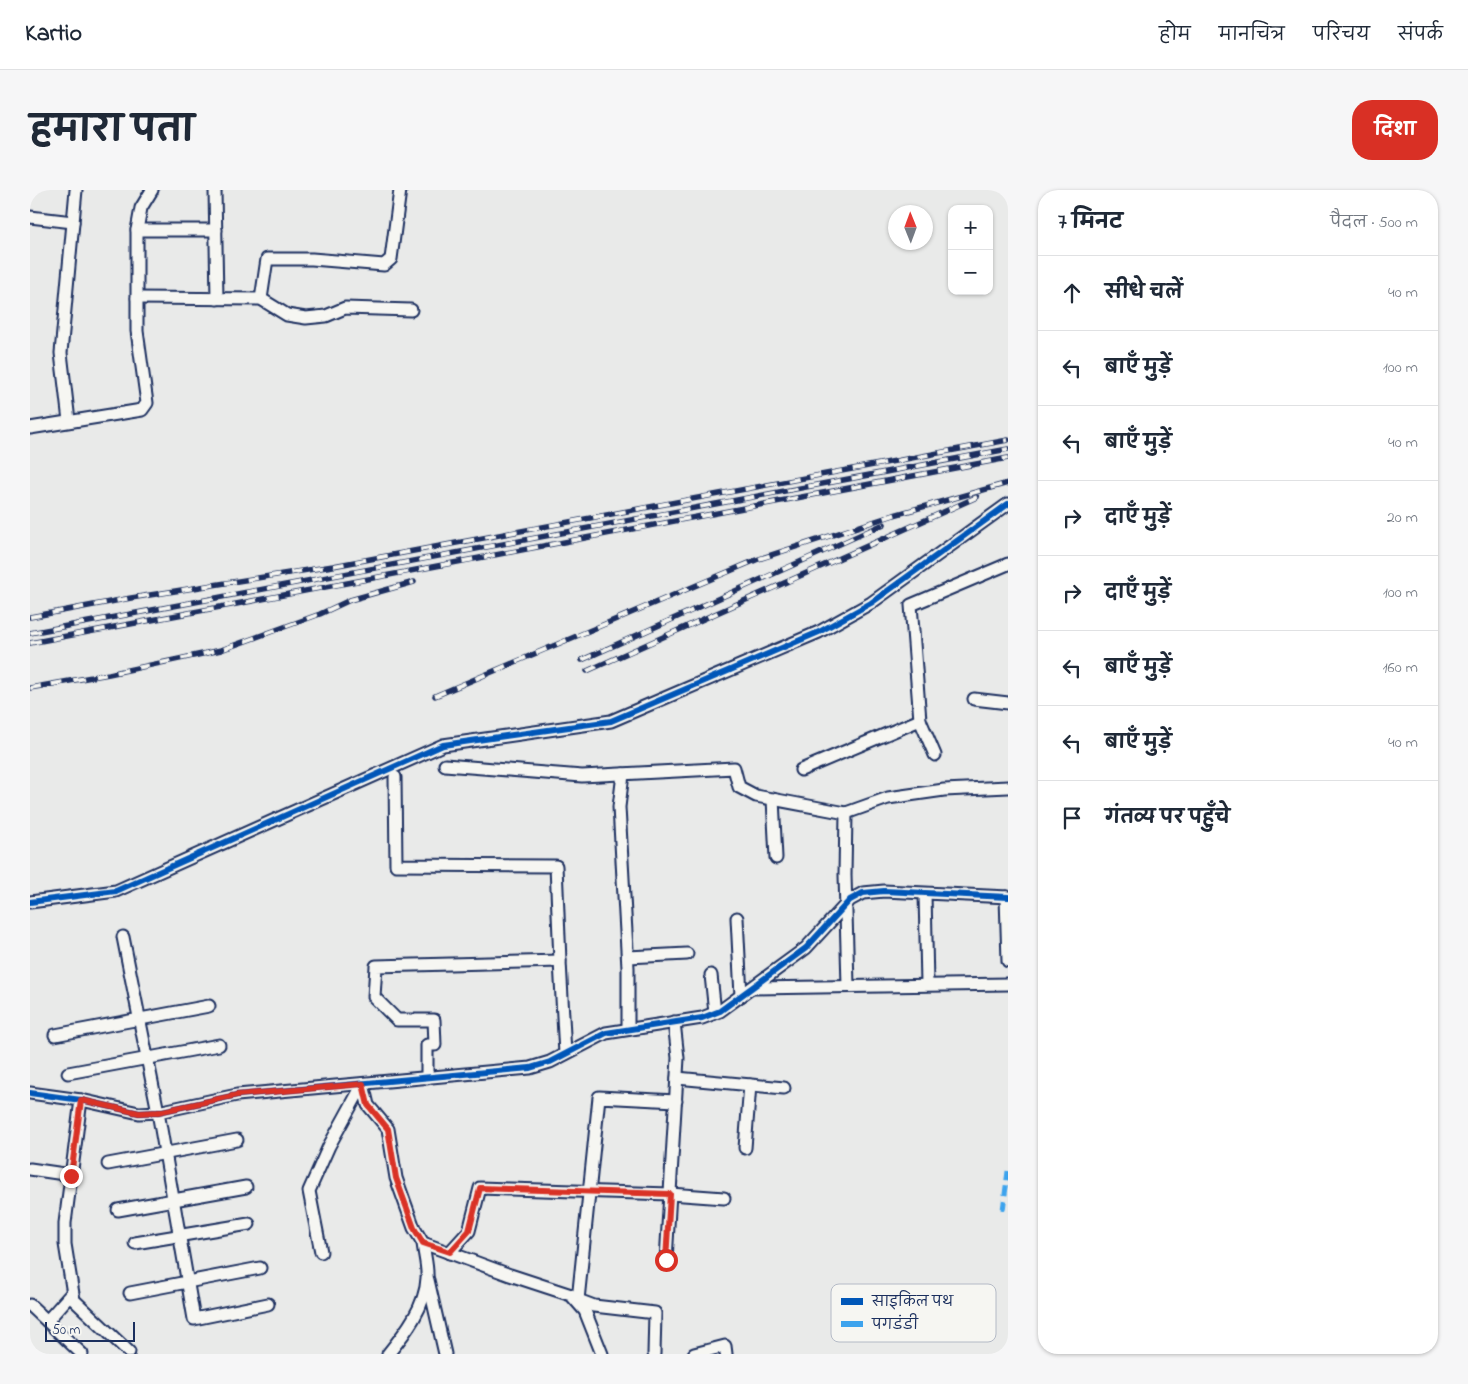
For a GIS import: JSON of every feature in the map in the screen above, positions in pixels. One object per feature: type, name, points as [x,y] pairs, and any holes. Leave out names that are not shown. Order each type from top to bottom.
[{"type":"street","points":[[69,421],[61,353],[76,190]]},
{"type":"street","points":[[30,428],[142,410],[147,402],[137,331],[137,230],[140,208],[152,190]]},
{"type":"street","points":[[216,190],[217,299]]},
{"type":"street","points":[[262,299],[267,259],[312,259],[384,265],[390,259],[400,190]]},
{"type":"street","points":[[30,216],[73,222]]},
{"type":"street","points":[[137,230],[216,230]]},
{"type":"street","points":[[137,298],[262,299],[287,314],[306,318],[326,316],[345,308],[411,310]]},
{"type":"street","points":[[30,902],[116,891],[443,745],[611,721],[819,632],[871,604],[1008,504]]},
{"type":"street","points":[[935,755],[920,720],[911,605],[1008,564]]},
{"type":"street","points":[[974,699],[1008,703]]},
{"type":"street","points":[[801,770],[920,720]]},
{"type":"street","points":[[445,766],[582,776],[734,768],[740,787],[756,796],[846,813],[888,798],[944,790],[1008,787]]},
{"type":"street","points":[[623,774],[619,807],[628,957],[628,1029]]},
{"type":"street","points":[[395,777],[396,865],[556,866],[565,1054]]},
{"type":"street","points":[[773,799],[776,858]]},
{"type":"street","points":[[846,813],[848,986]]},
{"type":"street","points":[[30,1093],[81,1100],[139,1113],[158,1112],[237,1095],[530,1068],[550,1062],[606,1033],[702,1018],[715,1013],[742,996],[806,948],[846,904],[863,893],[884,892],[1007,897],[1008,961]]},
{"type":"street","points":[[925,894],[927,984]]},
{"type":"street","points":[[737,918],[742,996]]},
{"type":"street","points":[[123,937],[158,1112],[186,1283],[194,1319],[268,1304]]},
{"type":"street","points":[[628,957],[687,954]]},
{"type":"street","points":[[427,1078],[427,1045],[435,1045],[434,1020],[397,1020],[374,997],[376,966],[560,961]]},
{"type":"street","points":[[710,975],[715,1013]]},
{"type":"street","points":[[752,988],[1008,984]]},
{"type":"street","points":[[55,1035],[209,1006]]},
{"type":"street","points":[[666,1260],[678,1058],[674,1022]]},
{"type":"street","points":[[68,1073],[219,1045]]},
{"type":"street","points":[[677,1078],[784,1088]]},
{"type":"street","points":[[363,1084],[368,1105],[388,1129],[396,1178],[414,1228],[423,1243],[427,1279],[444,1354]]},
{"type":"street","points":[[321,1252],[309,1191],[329,1146],[363,1084]]},
{"type":"street","points":[[744,1148],[750,1084]]},
{"type":"street","points":[[602,1354],[585,1311],[578,1300],[599,1097],[676,1102]]},
{"type":"street","points":[[81,1100],[71,1176],[65,1244],[72,1293],[74,1300],[129,1352]]},
{"type":"street","points":[[108,1164],[237,1140]]},
{"type":"street","points":[[30,1169],[71,1176]]},
{"type":"street","points":[[118,1210],[246,1187]]},
{"type":"street","points":[[450,1252],[469,1231],[480,1188],[670,1194],[724,1198]]},
{"type":"street","points":[[135,1243],[249,1224]]},
{"type":"street","points":[[423,1243],[510,1275],[565,1292],[578,1300],[594,1306],[655,1313],[654,1354]]},
{"type":"street","points":[[130,1293],[260,1268]]},
{"type":"street","points":[[388,1354],[408,1329],[422,1301],[427,1279]]},
{"type":"street","points":[[47,1321],[72,1293]]},
{"type":"street","points":[[32,1312],[47,1321],[82,1354]]},
{"type":"street","points":[[694,1354],[726,1346],[726,1354]]},
{"type":"railway","points":[[30,617],[131,598],[333,566],[1008,440]]},
{"type":"railway","points":[[30,633],[1008,449]]},
{"type":"railway","points":[[30,643],[1008,458]]},
{"type":"railway","points":[[435,696],[756,560],[894,515],[1008,483]]},
{"type":"railway","points":[[587,671],[977,497]]},
{"type":"railway","points":[[582,660],[884,524]]},
{"type":"railway","points":[[30,688],[109,674],[221,650],[320,614],[350,600],[414,582]]},
{"type":"marked path","points":[[1003,1210],[1008,1171]]},
{"type":"cycle path","points":[[30,902],[116,891],[443,745],[611,721],[819,632],[871,603],[1008,504]]},
{"type":"cycle path","points":[[30,1093],[81,1100],[139,1113],[158,1112],[237,1095],[530,1068],[550,1062],[606,1033],[702,1018],[720,1011],[806,948],[850,900],[863,893],[884,891],[1008,897]]},
{"type":"route","points":[[71,1176],[81,1100],[139,1113],[158,1112],[237,1095],[363,1084],[368,1105],[388,1129],[396,1178],[414,1228],[423,1243],[450,1252],[469,1231],[480,1188],[670,1194],[666,1260]]}]
